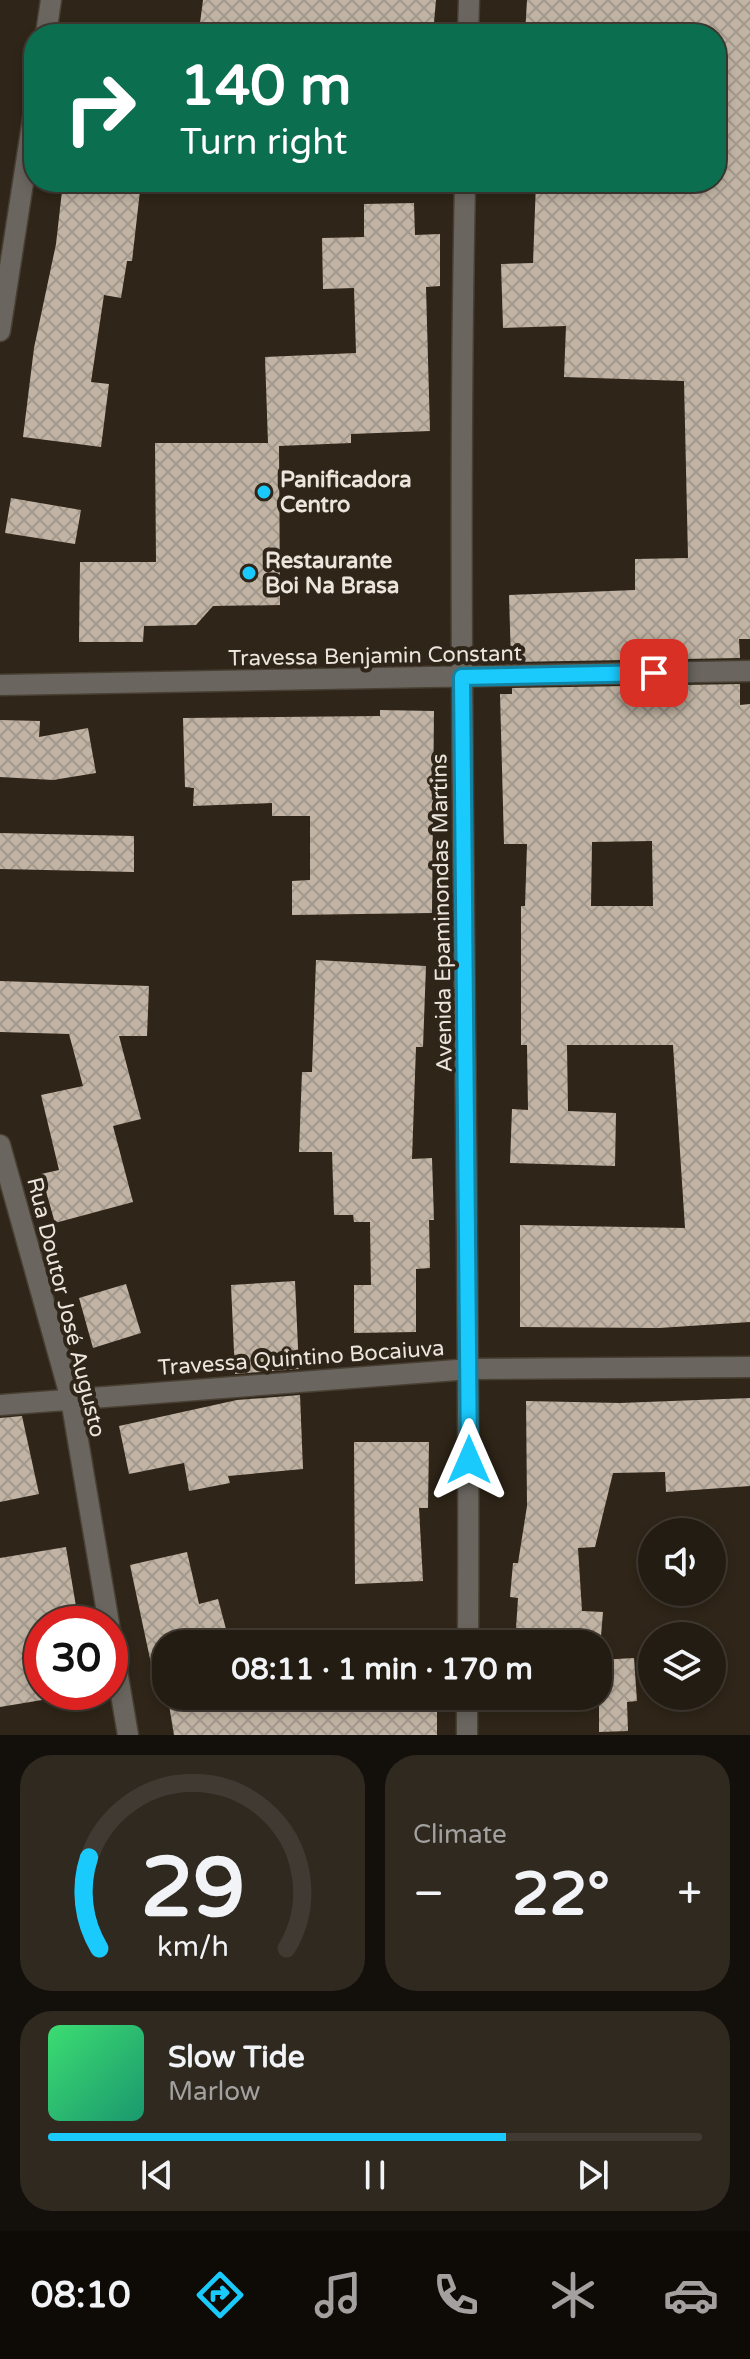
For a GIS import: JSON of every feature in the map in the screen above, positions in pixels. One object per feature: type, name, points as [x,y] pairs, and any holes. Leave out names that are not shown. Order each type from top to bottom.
[{"type":"street","points":[[47,24],[51,0]]},
{"type":"street","points":[[468,24],[469,0]]},
{"type":"street","points":[[0,331],[24,176]]},
{"type":"street","name":"Avenida Epaminondas Martins","points":[[465,192],[462,677],[470,1369],[468,1630]]},
{"type":"street","name":"Travessa Benjamin Constant","points":[[0,685],[750,671]]},
{"type":"street","name":"Rua Doutor José Augusto","points":[[0,1145],[71,1399],[106,1606]]},
{"type":"street","name":"Travessa Quintino Bocaiuva","points":[[0,1405],[470,1369],[750,1367]]},
{"type":"street","points":[[124,1710],[128,1735]]},
{"type":"street","points":[[467,1710],[467,1735]]},
{"type":"building","points":[[203,0],[436,0],[434,24],[200,24]]},
{"type":"building","points":[[527,0],[750,0],[750,639],[739,639],[740,658],[511,662],[509,595],[635,590],[635,559],[688,558],[684,381],[564,377],[566,326],[503,328],[501,264],[533,263],[536,192],[726,192],[726,24],[526,24]]},
{"type":"building","points":[[62,192],[140,192],[132,261],[127,261],[121,298],[104,295],[91,382],[109,384],[101,447],[23,437],[34,348],[56,244]]},
{"type":"building","points":[[414,203],[415,235],[440,234],[440,286],[426,287],[430,431],[351,434],[351,443],[279,446],[280,605],[213,606],[196,625],[144,626],[143,642],[79,642],[80,562],[156,562],[155,443],[268,443],[265,357],[356,353],[354,288],[323,289],[322,238],[364,237],[364,204]]},
{"type":"building","points":[[11,498],[81,510],[75,544],[5,533]]},
{"type":"building","points":[[740,684],[740,705],[750,704],[750,1322],[659,1328],[520,1327],[520,1225],[685,1228],[673,1045],[567,1045],[568,1111],[616,1113],[615,1166],[510,1163],[512,1109],[528,1110],[527,1045],[521,1045],[521,906],[525,906],[527,844],[504,844],[500,694],[512,694],[512,688]],"holes":[[[652,841],[653,906],[591,906],[592,842]]]},
{"type":"building","points":[[380,710],[434,711],[432,913],[292,915],[292,881],[310,880],[310,816],[272,816],[272,803],[193,806],[194,788],[185,787],[183,718],[380,716]]},
{"type":"building","points":[[0,720],[40,721],[39,737],[88,728],[96,773],[53,780],[0,777]]},
{"type":"building","points":[[0,833],[134,836],[134,872],[0,869]]},
{"type":"building","points":[[316,960],[426,966],[423,1047],[416,1047],[412,1159],[432,1158],[434,1220],[429,1220],[430,1268],[416,1269],[416,1332],[354,1333],[354,1285],[371,1285],[370,1222],[354,1222],[353,1215],[334,1215],[332,1152],[299,1152],[302,1072],[312,1072]]},
{"type":"building","points":[[0,981],[149,986],[147,1036],[119,1036],[141,1119],[113,1126],[133,1202],[55,1223],[41,1174],[59,1170],[41,1095],[83,1086],[69,1034],[0,1032]]},
{"type":"building","points":[[295,1281],[299,1369],[235,1374],[231,1285]]},
{"type":"building","points":[[126,1284],[141,1333],[93,1348],[79,1298]]},
{"type":"building","points":[[300,1395],[303,1469],[228,1476],[230,1483],[189,1491],[184,1463],[129,1474],[119,1426],[237,1400]]},
{"type":"building","points":[[750,1398],[750,1486],[666,1492],[665,1472],[613,1473],[595,1547],[578,1548],[582,1611],[603,1612],[602,1630],[516,1630],[518,1598],[510,1597],[513,1563],[518,1563],[527,1506],[526,1401],[620,1403]]},
{"type":"building","points":[[22,1416],[39,1494],[0,1502],[0,1418]]},
{"type":"building","points":[[354,1442],[429,1442],[428,1508],[419,1508],[423,1581],[355,1584]]},
{"type":"building","points":[[66,1547],[76,1606],[24,1606],[24,1703],[0,1707],[0,1558]]},
{"type":"building","points":[[187,1552],[199,1604],[218,1599],[226,1630],[152,1630],[152,1668],[130,1565]]},
{"type":"building","points":[[634,1658],[637,1701],[627,1702],[628,1731],[599,1732],[599,1710],[612,1710],[612,1659]]},
{"type":"building","points":[[170,1710],[437,1710],[437,1735],[174,1735]]},
{"type":"place","name":"Panificadora Centro","points":[[264,492]]},
{"type":"place","name":"Restaurante Boi Na Brasa","points":[[249,573]]},
{"type":"route","points":[[469,1460],[462,677],[654,673]]}]
